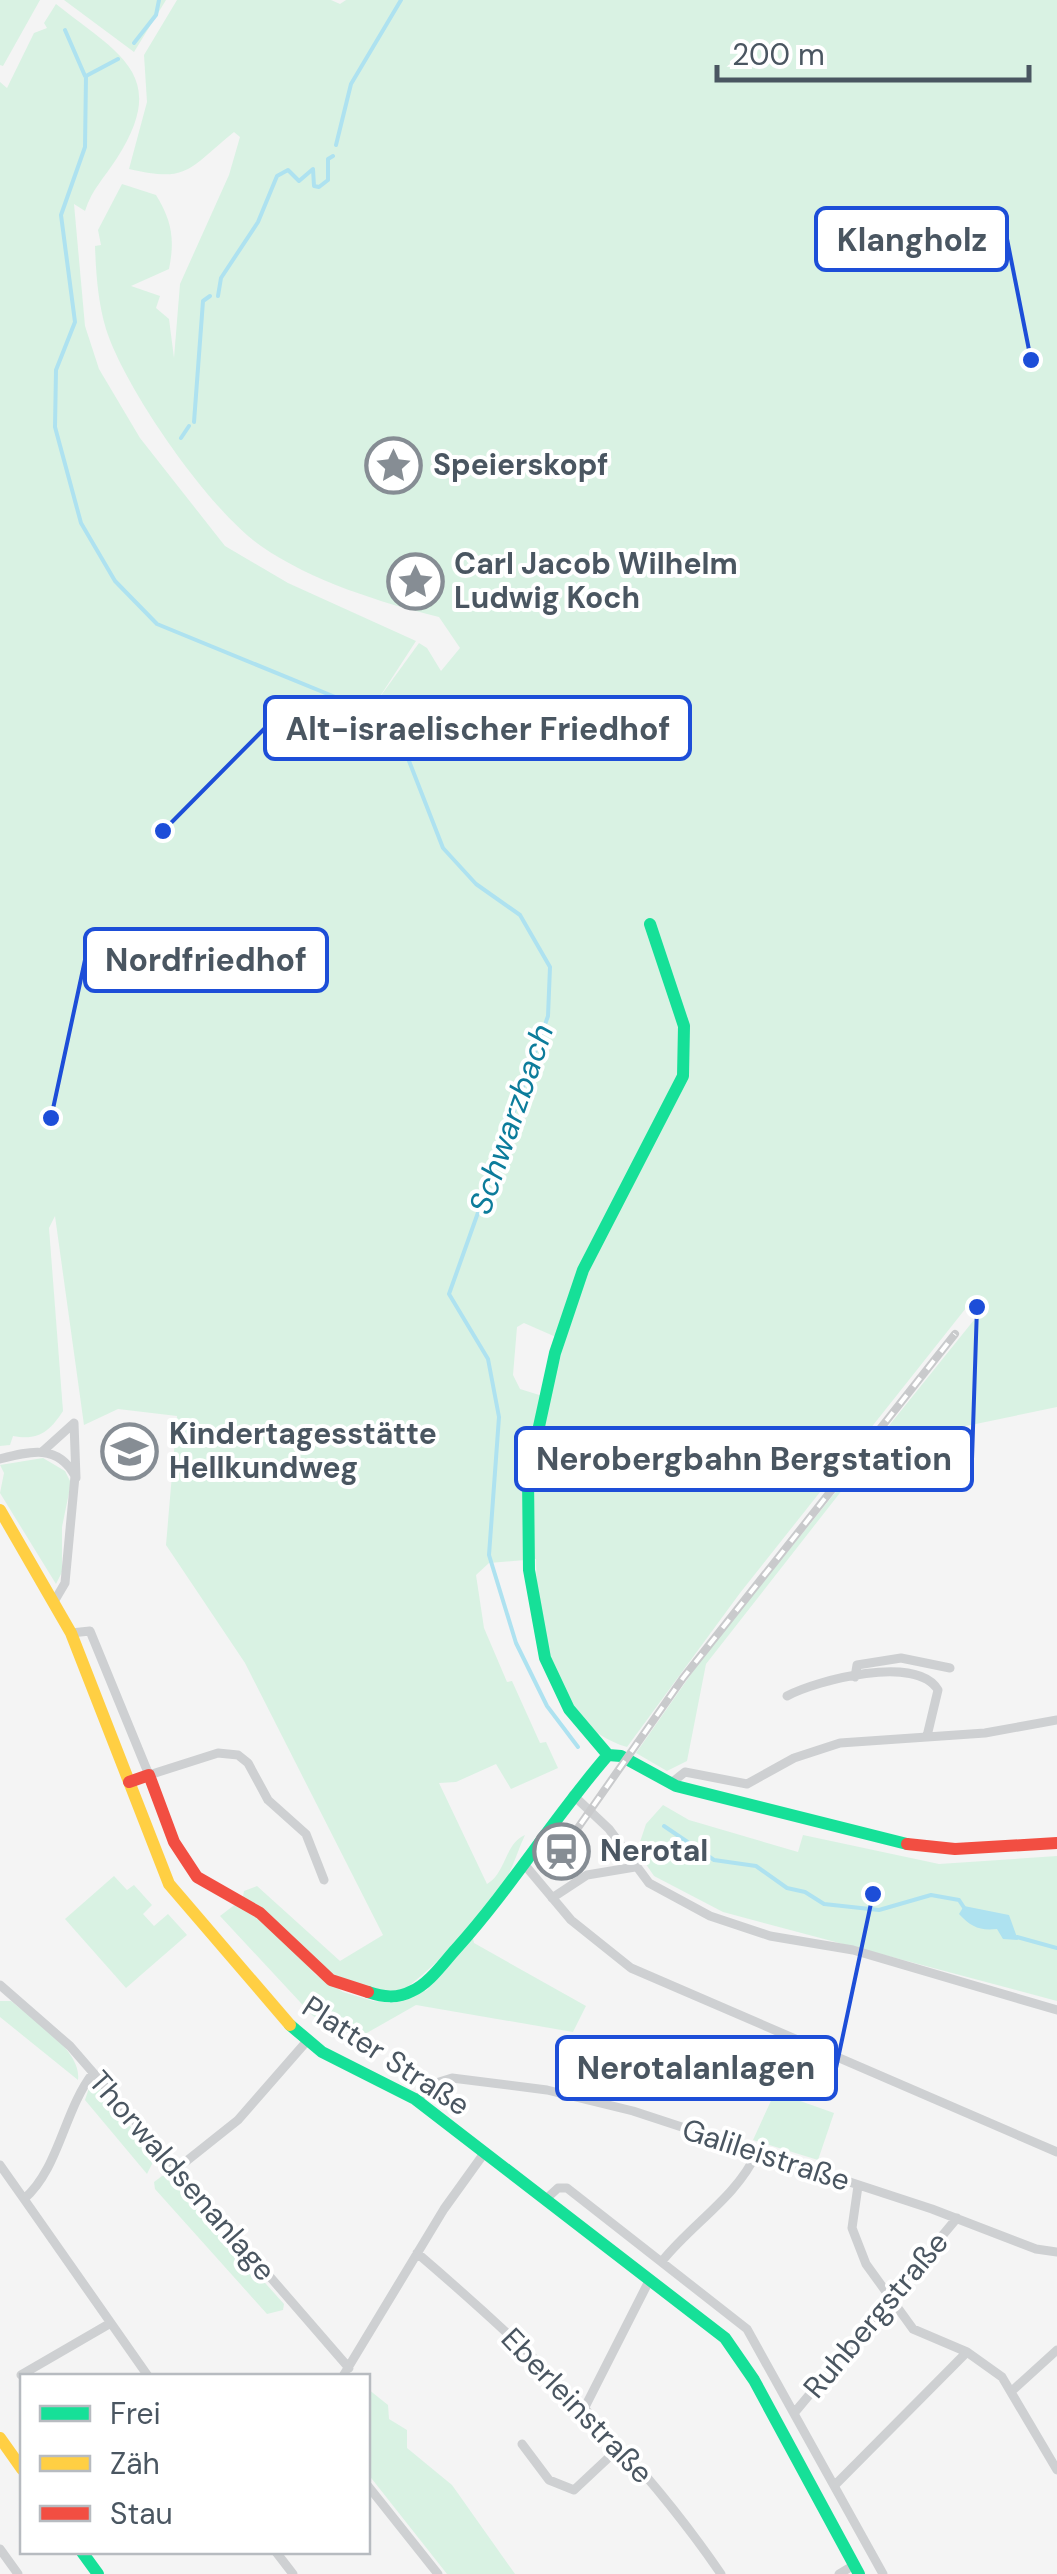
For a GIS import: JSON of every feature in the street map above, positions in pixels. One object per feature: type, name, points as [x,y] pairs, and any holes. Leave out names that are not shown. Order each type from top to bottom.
[{"type":"street","points":[[650,924],[684,1026],[683,1076],[582,1270],[555,1352],[528,1476],[529,1570],[545,1658],[569,1708],[608,1755],[622,1756],[670,1784],[906,1845],[978,1849],[1057,1843]]},
{"type":"street","points":[[43,1451],[74,1423],[76,1480],[66,1534],[64,1583],[55,1600]]},
{"type":"street","points":[[0,1458],[43,1451],[64,1460],[76,1480]]},
{"type":"street","name":"Platter Straße","points":[[0,1510],[71,1633],[175,1894],[277,2014],[307,2041],[416,2100],[716,2328],[741,2357],[856,2569]]},
{"type":"street","name":"Platter Straße","points":[[71,1633],[90,1631],[149,1775]]},
{"type":"street","points":[[855,1677],[858,1665],[892,1658],[950,1668]]},
{"type":"street","points":[[787,1696],[855,1677],[905,1671],[936,1684],[938,1701],[927,1736]]},
{"type":"street","points":[[670,1784],[685,1772],[747,1784],[803,1754],[840,1743],[996,1732],[1057,1720]]},
{"type":"street","points":[[129,1782],[218,1752],[238,1755],[248,1763],[268,1800],[306,1834],[324,1880]]},
{"type":"street","points":[[149,1775],[190,1870],[260,1913],[320,1972],[358,1992],[386,1998],[414,1991],[490,1910],[572,1795],[608,1755]]},
{"type":"street","points":[[572,1795],[609,1828],[636,1867],[658,1889],[726,1923],[854,1950],[1057,2010]]},
{"type":"street","points":[[524,1864],[552,1898],[612,1955],[659,1983],[814,2044],[1057,2152]]},
{"type":"street","points":[[552,1898],[587,1875],[636,1867]]},
{"type":"street","name":"Thorwaldsenanlage","points":[[1,1987],[59,2036],[93,2073],[346,2372]]},
{"type":"street","points":[[174,2171],[245,2112],[307,2041]]},
{"type":"street","points":[[24,2199],[40,2179],[78,2094],[93,2073]]},
{"type":"street","name":"Galileistraße","points":[[416,2100],[447,2078],[513,2085],[633,2111],[956,2218],[1036,2249],[1057,2252]]},
{"type":"street","points":[[346,2372],[485,2152]]},
{"type":"street","points":[[663,2260],[696,2221],[742,2180],[756,2154]]},
{"type":"street","points":[[0,2165],[146,2374]]},
{"type":"street","points":[[858,2186],[852,2214],[855,2241],[890,2298],[913,2329],[988,2364],[1013,2390],[1057,2470]]},
{"type":"street","points":[[546,2199],[558,2188],[567,2188],[747,2329],[883,2574]]},
{"type":"street","name":"Ruhbergstraße","points":[[795,2412],[956,2218]]},
{"type":"street","name":"Eberleinstraße","points":[[418,2253],[586,2407],[721,2574]]},
{"type":"street","points":[[586,2407],[650,2279]]},
{"type":"street","points":[[23,2374],[109,2324]]},
{"type":"street","points":[[1013,2390],[1057,2350]]},
{"type":"street","points":[[835,2485],[967,2352]]},
{"type":"street","points":[[0,2438],[20,2466]]},
{"type":"street","points":[[522,2444],[548,2480],[574,2490],[621,2446]]},
{"type":"street","points":[[370,2489],[438,2574]]},
{"type":"street","points":[[0,2549],[18,2574]]},
{"type":"street","points":[[278,2554],[293,2574]]},
{"type":"street","points":[[839,2574],[856,2569]]},
{"type":"green space","points":[[0,0],[40,0],[3,66],[0,65]]},
{"type":"green space","points":[[64,0],[166,0],[134,52]]},
{"type":"green space","points":[[177,0],[331,0],[340,4],[346,0],[1057,0],[1057,1407],[942,1431],[894,1466],[887,1450],[865,1456],[865,1469],[850,1480],[706,1664],[687,1761],[667,1771],[636,1753],[703,1657],[986,1305],[976,1297],[966,1308],[740,1593],[627,1747],[601,1735],[580,1718],[565,1696],[545,1643],[536,1559],[489,1563],[476,1575],[484,1628],[507,1682],[512,1681],[540,1743],[546,1742],[558,1768],[511,1789],[496,1764],[456,1782],[439,1783],[487,1884],[498,1873],[513,1844],[525,1835],[506,1881],[481,1915],[453,1946],[396,1995],[331,1975],[243,1897],[244,1891],[257,1886],[340,1961],[383,1935],[245,1663],[166,1545],[177,1416],[118,1409],[84,1425],[55,1216],[49,1228],[63,1411],[43,1433],[13,1436],[10,1445],[0,1446],[0,82],[7,88],[34,33],[47,28],[44,23],[56,4],[116,52],[138,85],[139,105],[117,158],[85,211],[74,204],[85,326],[99,369],[140,438],[225,546],[288,583],[416,641],[377,701],[419,643],[427,648],[441,671],[460,648],[439,617],[347,589],[302,570],[261,546],[240,529],[195,478],[131,383],[116,354],[101,309],[95,246],[101,245],[98,230],[122,184],[156,195],[171,230],[169,269],[131,286],[160,296],[156,308],[169,319],[174,358],[180,284],[229,175],[240,137],[234,132],[187,170],[164,174],[129,169],[147,102],[144,55]],"holes":[[[524,1323],[565,1341],[549,1398],[520,1389],[513,1375],[517,1327]]]},
{"type":"green space","points":[[43,1458],[65,1471],[71,1483],[62,1527],[62,1572],[56,1584],[0,1493],[4,1473],[0,1465]]},
{"type":"green space","points":[[663,1805],[689,1820],[798,1852],[803,1835],[939,1864],[1057,1856],[1057,2001],[723,1912],[654,1876],[637,1851],[646,1824]]},
{"type":"green space","points":[[114,1876],[127,1890],[134,1885],[152,1905],[143,1914],[154,1926],[168,1914],[187,1935],[126,1988],[65,1919]]},
{"type":"green space","points":[[237,1903],[269,1924],[316,1975],[343,1992],[373,2001],[394,2003],[427,1990],[472,1934],[474,1943],[586,2006],[573,2032],[416,2005],[358,2038],[313,2016],[220,1916]]},
{"type":"green space","points":[[0,2001],[11,2001],[54,2036],[72,2058],[78,2080],[0,2017]]},
{"type":"green space","points":[[99,2087],[155,2158],[147,2174],[85,2100],[89,2088]]},
{"type":"green space","points":[[775,2092],[834,2113],[818,2160],[753,2140]]},
{"type":"green space","points":[[162,2176],[170,2177],[284,2304],[283,2310],[267,2314],[155,2189],[154,2182]]},
{"type":"green space","points":[[370,2391],[388,2405],[389,2419],[407,2430],[407,2448],[452,2485],[515,2574],[447,2574],[370,2477]]},
{"type":"water","points":[[964,1906],[1009,1915],[1018,1940],[1003,1939],[997,1929],[972,1925],[959,1914]]},
{"type":"waterway","name":"Schwarzbach","points":[[134,43],[156,15],[159,0]]},
{"type":"waterway","points":[[336,145],[351,84],[401,0]]},
{"type":"waterway","points":[[65,30],[85,76]]},
{"type":"waterway","name":"Schwarzbach","points":[[118,59],[86,76],[85,147],[61,215],[75,322],[56,370],[55,427],[81,523],[115,581],[157,624],[340,699],[402,743],[443,848],[476,884],[520,915],[550,967],[548,1016],[449,1294],[488,1359],[499,1417],[489,1555],[516,1643],[547,1706],[578,1747]]},
{"type":"waterway","points":[[218,296],[221,278],[258,222],[277,176],[288,170],[299,181],[313,169],[314,186],[319,187],[328,180],[328,159],[333,156]]},
{"type":"waterway","points":[[194,422],[203,301],[210,296]]},
{"type":"waterway","points":[[181,438],[189,426]]},
{"type":"waterway","name":"Schwarzbach","points":[[664,1826],[714,1860],[756,1866],[787,1888],[805,1892],[824,1904],[879,1910],[931,1895],[959,1900],[965,1909]]},
{"type":"waterway","name":"Schwarzbach","points":[[1017,1937],[1057,1948]]},
{"type":"railway","points":[[568,1842],[683,1678],[955,1334]]},
{"type":"traffic: fast","points":[[608,1755],[569,1709],[545,1658],[529,1570],[528,1477],[555,1353],[583,1270],[683,1076],[684,1026],[650,924]]},
{"type":"traffic: fast","points":[[368,1992],[401,1995],[430,1978],[496,1901],[608,1755],[621,1756],[676,1786],[907,1844]]},
{"type":"traffic: fast","points":[[290,2025],[322,2052],[415,2099],[725,2338],[754,2380],[859,2574]]},
{"type":"traffic: fast","points":[[83,2554],[98,2574]]},
{"type":"traffic: slow","points":[[0,1510],[71,1633],[169,1884],[290,2025]]},
{"type":"traffic: slow","points":[[0,2438],[20,2466]]},
{"type":"traffic: jam","points":[[129,1782],[149,1775],[174,1842],[197,1877],[260,1913],[331,1980],[368,1992]]},
{"type":"traffic: jam","points":[[907,1844],[955,1849],[1057,1843]]},
{"type":"place","name":"Klangholz","points":[[1031,360]]},
{"type":"place","name":"Speierskopf","points":[[394,465]]},
{"type":"place","name":"Carl Jacob Wilhelm Ludwig Koch","points":[[415,581]]},
{"type":"place","name":"Alt-israelischer Friedhof","points":[[163,831]]},
{"type":"place","name":"Nordfriedhof","points":[[51,1118]]},
{"type":"place","name":"Nerobergbahn Bergstation","points":[[977,1307]]},
{"type":"place","name":"Kindertagesstätte Hellkundweg","points":[[130,1451]]},
{"type":"place","name":"Nerotal","points":[[561,1851]]},
{"type":"place","name":"Nerotalanlagen","points":[[873,1894]]}]
